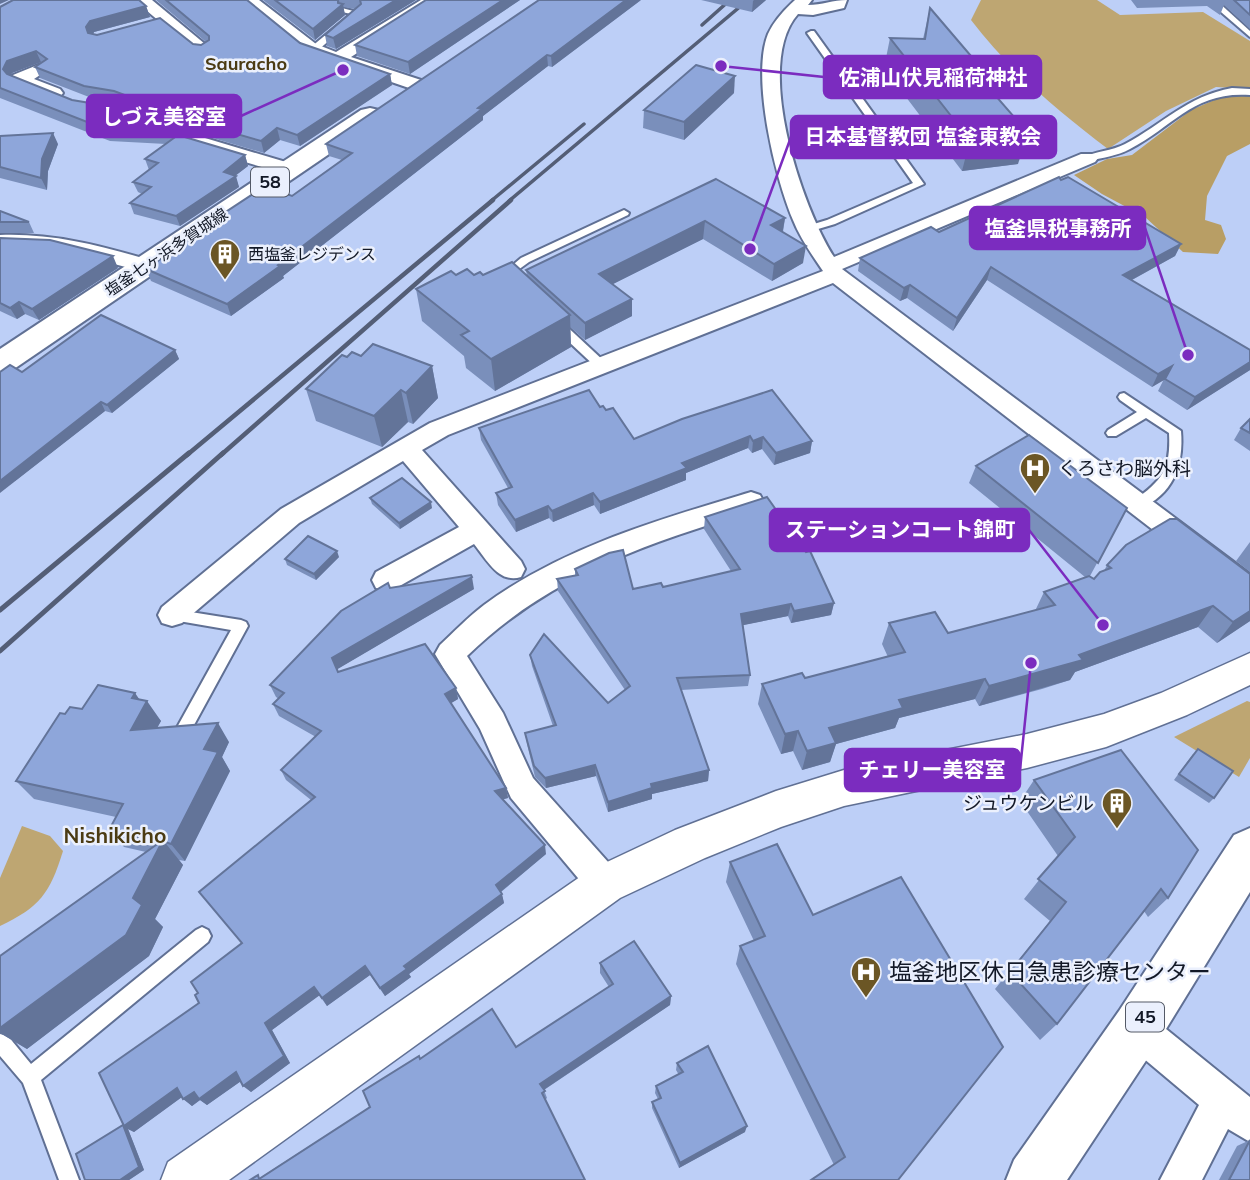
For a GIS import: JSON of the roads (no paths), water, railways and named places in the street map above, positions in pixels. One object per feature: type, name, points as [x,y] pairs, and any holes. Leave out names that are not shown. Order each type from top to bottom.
[{"type":"main road","name":"塩釜七ヶ浜多賀城線","points":[[0,364],[438,69]]},
{"type":"main road","name":"45","points":[[1034,1180],[1137,1029],[1250,850]]},
{"type":"street","points":[[142,0],[160,22],[203,49]]},
{"type":"street","points":[[249,0],[314,49],[415,84]]},
{"type":"street","points":[[338,58],[432,0]]},
{"type":"street","points":[[840,2],[813,10],[799,4],[774,41],[772,69],[778,123],[789,181],[808,229],[833,270],[1250,589]]},
{"type":"street","points":[[40,69],[19,79],[85,105],[111,109],[198,142],[289,169]]},
{"type":"street","points":[[172,615],[290,516],[439,429],[602,366],[833,270],[1088,159]]},
{"type":"street","points":[[1054,173],[1077,186]]},
{"type":"street","points":[[0,241],[27,239],[85,247],[145,266]]},
{"type":"street","points":[[406,448],[511,569]]},
{"type":"street","points":[[605,884],[522,788],[492,722],[450,654],[493,614],[570,565],[638,535],[751,502]]},
{"type":"street","points":[[386,580],[477,530]]},
{"type":"street","points":[[186,1180],[605,884],[776,810],[844,788],[1027,751],[1106,730],[1174,704],[1250,668]]},
{"type":"street","points":[[1137,1029],[1237,1111],[1180,1180]]},
{"type":"lane","points":[[1211,0],[1250,35]]},
{"type":"lane","points":[[314,49],[357,13],[345,10]]},
{"type":"lane","points":[[808,229],[831,222],[919,184],[811,33]]},
{"type":"lane","points":[[1088,159],[1124,148],[1185,107],[1218,92],[1250,93]]},
{"type":"lane","points":[[519,288],[509,279],[513,270],[525,260],[624,212]]},
{"type":"lane","points":[[546,314],[602,366]]},
{"type":"lane","points":[[1124,397],[1175,431],[1178,454],[1174,470],[1158,491],[1138,504]]},
{"type":"lane","points":[[1112,433],[1146,412]]},
{"type":"lane","points":[[172,615],[241,626],[183,731]]},
{"type":"lane","points":[[30,1077],[202,936]]},
{"type":"lane","points":[[1,1043],[30,1077],[69,1180]]},
{"type":"railway","points":[[702,25],[730,0]]},
{"type":"railway","points":[[509,201],[748,0]]},
{"type":"railway","points":[[491,201],[584,124]]},
{"type":"railway","points":[[187,455],[493,200]]},
{"type":"railway","points":[[221,455],[511,200]]},
{"type":"railway","points":[[0,610],[189,453]]},
{"type":"railway","points":[[0,651],[223,453]]},
{"type":"place","name":"佐浦山伏見稲荷神社","points":[[721,66]]},
{"type":"place","name":"しづえ美容室","points":[[343,70]]},
{"type":"place","name":"日本基督教団 塩釜東教会","points":[[750,249]]},
{"type":"place","name":"西塩釜レジデンス","points":[[225,281]]},
{"type":"place","name":"塩釜県税事務所","points":[[1188,355]]},
{"type":"place","name":"くろさわ脳外科","points":[[1035,495]]},
{"type":"place","name":"ステーションコート錦町","points":[[1103,625]]},
{"type":"place","name":"チェリー美容室","points":[[1031,663]]},
{"type":"place","name":"ジュウケンビル","points":[[1117,830]]},
{"type":"place","name":"塩釜地区休日急患診療センター","points":[[866,999]]},
{"type":"district","name":"Sauracho","points":[[246,64]]},
{"type":"district","name":"Nishikicho","points":[[115,836]]}]
